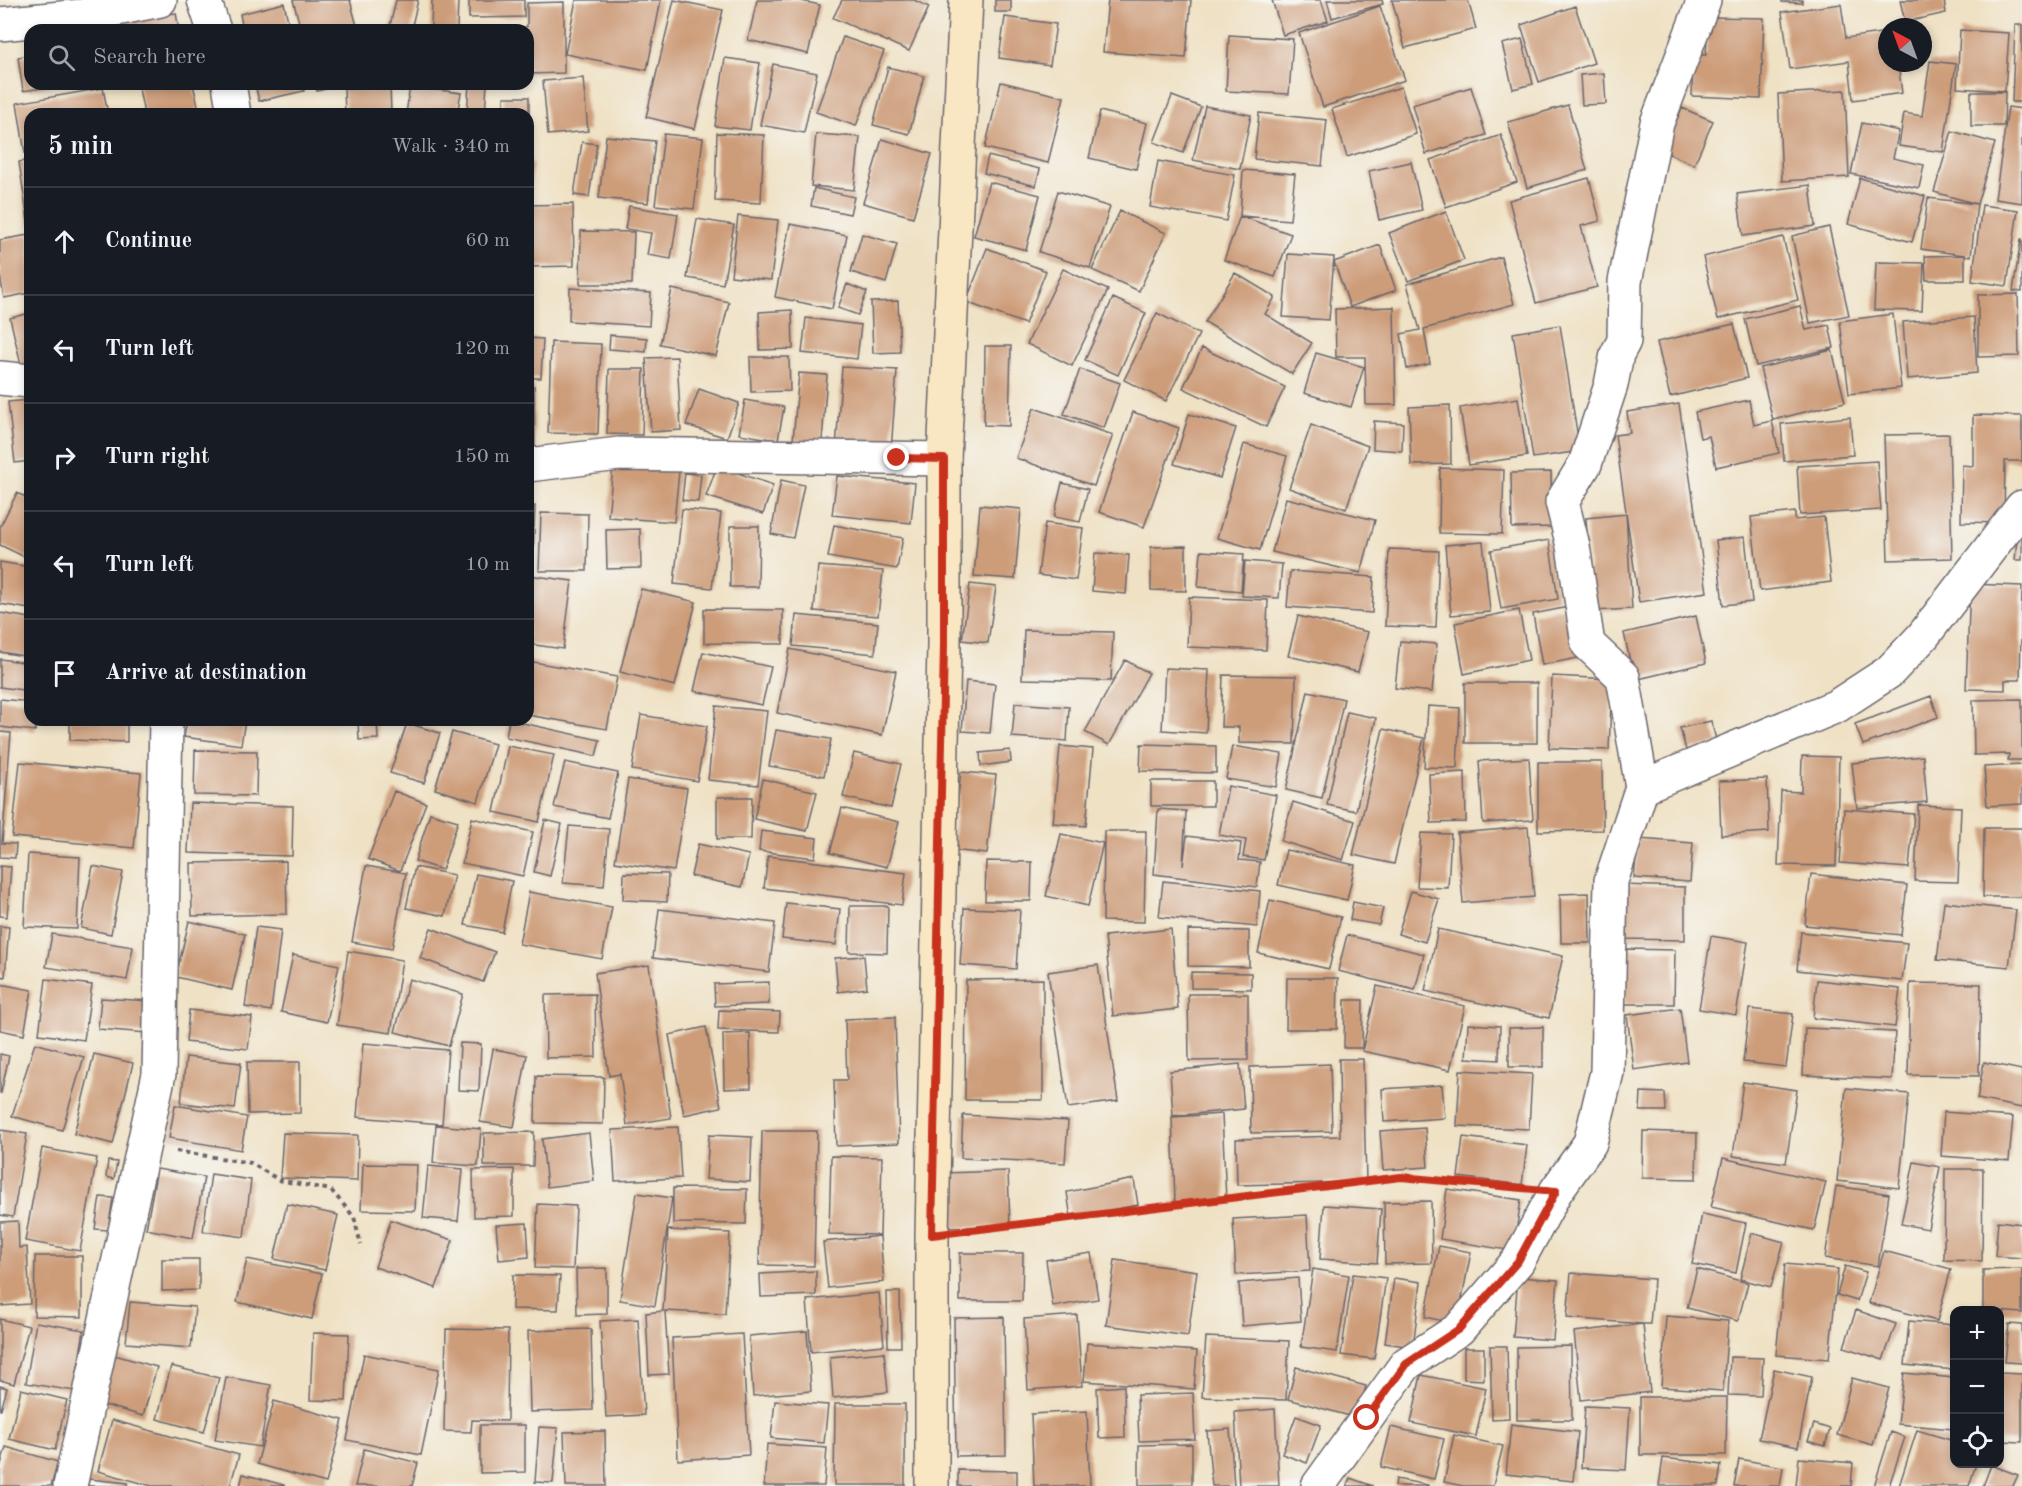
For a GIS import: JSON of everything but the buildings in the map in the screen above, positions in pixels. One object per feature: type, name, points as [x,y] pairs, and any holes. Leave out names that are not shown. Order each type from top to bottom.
[{"type":"main road","points":[[932,1486],[932,1235],[943,657],[944,459],[966,0]]},
{"type":"street","points":[[0,24],[82,16],[160,0]]},
{"type":"street","points":[[204,0],[212,24]]},
{"type":"street","points":[[1318,1486],[1406,1364],[1459,1329],[1518,1261],[1556,1191],[1590,1143],[1607,1072],[1611,882],[1642,787],[1623,677],[1588,644],[1573,546],[1562,502],[1585,464],[1611,385],[1617,354],[1624,341],[1625,282],[1657,123],[1704,0]]},
{"type":"street","points":[[230,90],[233,108]]},
{"type":"street","points":[[0,378],[24,380]]},
{"type":"street","points":[[534,464],[619,453],[944,459]]},
{"type":"street","points":[[1642,787],[1837,706],[1889,672],[1923,636],[2022,507]]},
{"type":"street","points":[[70,1486],[159,1074],[166,726]]},
{"type":"path","points":[[142,1145],[251,1163],[279,1180],[331,1190],[354,1216],[361,1245]]},
{"type":"path","points":[[932,1235],[1401,1177],[1556,1191]]},
{"type":"route","points":[[897,458],[944,459],[944,645],[934,1044],[932,1235],[1090,1218],[1401,1177],[1556,1191],[1518,1261],[1459,1329],[1406,1364],[1367,1418]]}]
